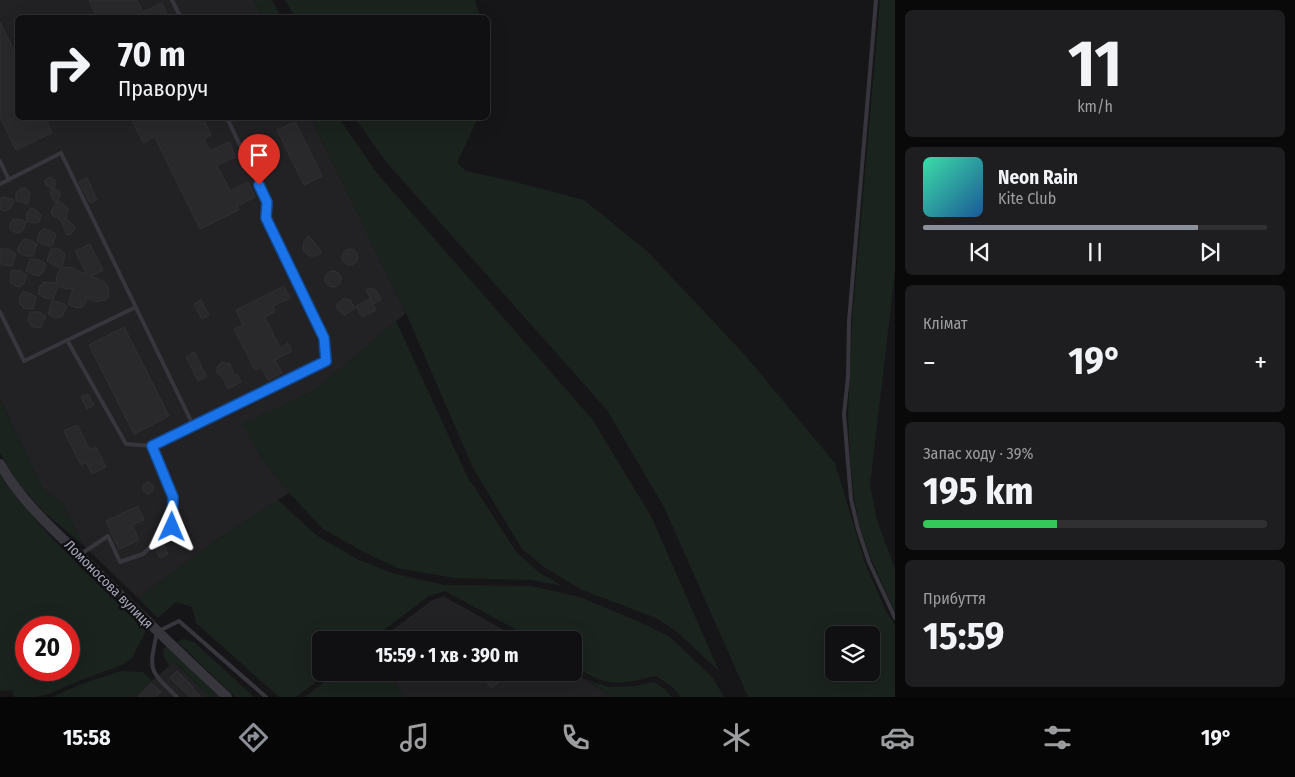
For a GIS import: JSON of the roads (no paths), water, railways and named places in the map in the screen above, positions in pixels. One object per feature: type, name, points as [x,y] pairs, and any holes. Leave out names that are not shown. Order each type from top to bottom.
[{"type":"street","name":"Ломоносова вулиця","points":[[0,464],[42,518],[157,632],[227,697]]},
{"type":"lane","points":[[172,0],[179,15]]},
{"type":"lane","points":[[876,0],[849,321],[848,377],[844,414],[851,499],[858,530],[868,562],[895,618]]},
{"type":"lane","points":[[67,340],[126,444],[152,446],[326,361],[324,338],[266,218],[267,202],[228,120]]},
{"type":"lane","points":[[0,184],[61,153],[193,425]]},
{"type":"lane","points":[[0,160],[9,180]]},
{"type":"lane","points":[[0,312],[24,361],[136,307]]},
{"type":"lane","points":[[79,555],[108,536],[120,562],[143,554],[172,527],[173,497],[152,446]]},
{"type":"lane","points":[[177,697],[156,677],[151,662],[157,632],[180,621],[266,697]]}]
